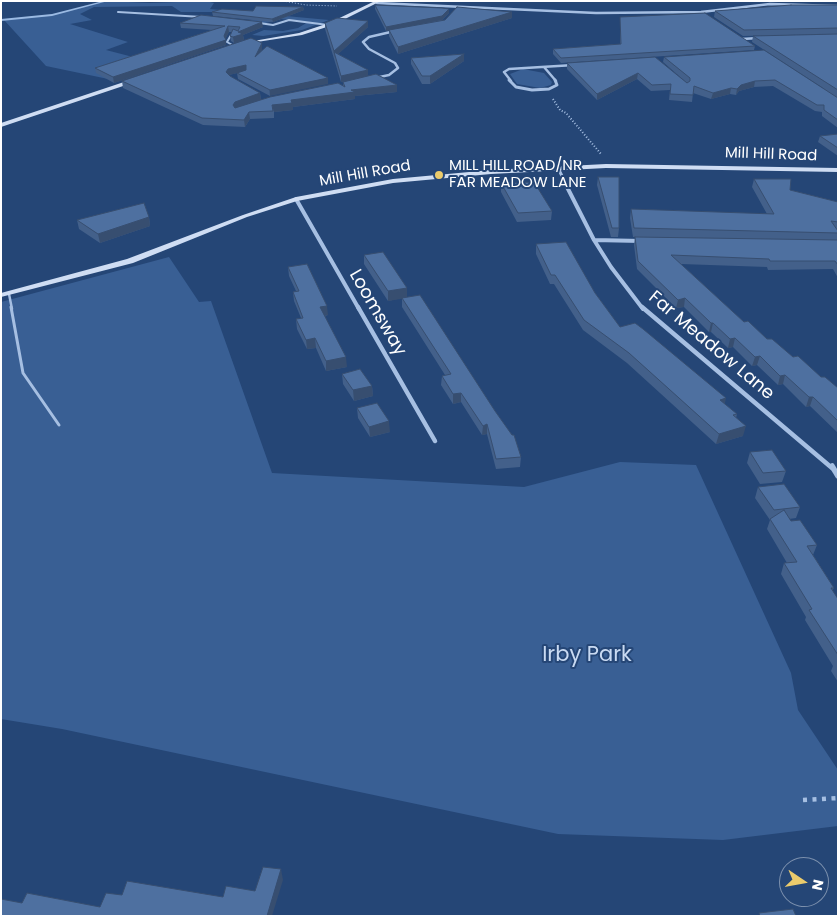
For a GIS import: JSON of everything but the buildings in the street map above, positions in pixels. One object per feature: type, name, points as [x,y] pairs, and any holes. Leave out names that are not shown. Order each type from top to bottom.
[{"type":"street","points":[[225,49],[253,40],[300,34],[328,25],[378,2],[457,8],[596,13],[701,12],[770,4],[838,6]]},
{"type":"street","points":[[453,14],[457,8]]},
{"type":"street","points":[[701,12],[709,18]]},
{"type":"street","points":[[370,79],[389,75],[398,68],[395,63],[369,49],[363,42],[369,37],[398,31]]},
{"type":"street","points":[[734,34],[749,44]]},
{"type":"street","points":[[742,39],[761,38]]},
{"type":"street","points":[[544,67],[557,82],[557,84],[546,89],[516,87],[504,72],[510,69],[581,64]]},
{"type":"street","points":[[1,125],[140,79]]},
{"type":"street","name":"Mill Hill Road","points":[[5,294],[130,261],[245,216],[296,199],[354,187],[425,177],[611,166],[838,170]]},
{"type":"street","name":"Far Meadow Lane","points":[[558,168],[594,240],[610,267],[645,311],[814,450],[830,464],[838,476]]},
{"type":"street","name":"Loomsway","points":[[296,199],[435,442]]},
{"type":"street","points":[[594,240],[642,241]]},
{"type":"lane","points":[[118,12],[205,17]]},
{"type":"lane","points":[[254,23],[273,25],[289,20],[328,25]]},
{"type":"lane","points":[[231,34],[227,42],[234,46]]},
{"type":"lane","points":[[5,294],[23,373],[59,425]]},
{"type":"path","points":[[283,1],[312,6],[343,6]]},
{"type":"path","points":[[546,89],[560,110],[566,113],[611,166]]},
{"type":"path","points":[[803,800],[838,798]]},
{"type":"green space","points":[[107,1],[150,3],[206,1],[214,3],[210,9],[329,20],[302,30],[263,36],[252,35],[264,30],[283,31],[298,28],[308,22],[281,19],[258,25],[245,23],[253,19],[228,12],[181,12],[172,6],[94,7],[80,14],[92,20],[70,24],[128,42],[106,50],[160,64],[113,80],[46,66],[4,20],[52,15]]},
{"type":"green space","points":[[523,69],[544,73],[552,82],[551,85],[540,88],[517,84],[510,74]]},
{"type":"green space","name":"Irby Park","points":[[169,257],[199,302],[211,301],[272,473],[524,487],[620,462],[696,465],[791,673],[798,710],[838,770],[838,826],[723,840],[558,834],[62,729],[1,719],[1,302]]},
{"type":"waterway","points":[[1,20],[52,15],[107,1]]},
{"type":"place","name":"MILL HILL ROAD/NR FAR MEADOW LANE","points":[[439,175]]}]
